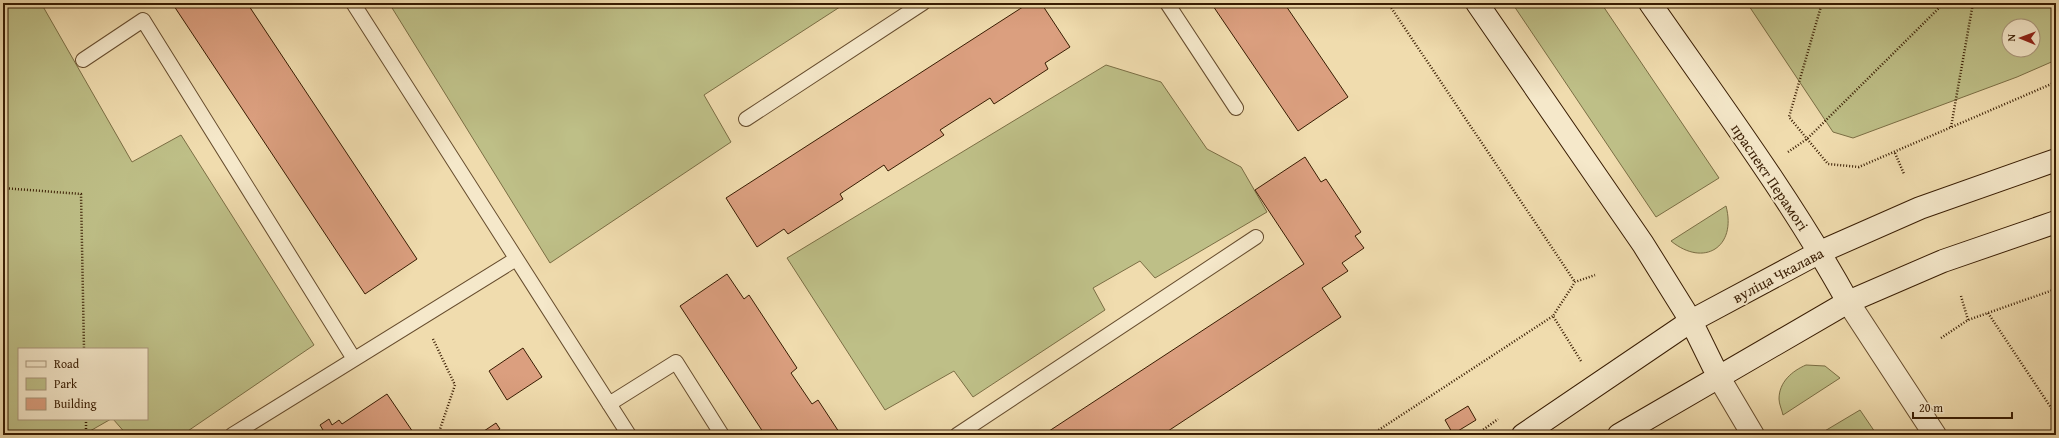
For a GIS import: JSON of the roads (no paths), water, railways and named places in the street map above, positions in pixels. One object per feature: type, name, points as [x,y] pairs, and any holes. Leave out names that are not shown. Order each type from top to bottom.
[{"type":"main road","points":[[1477,3],[1644,244],[1691,321],[1718,376],[1753,435]]},
{"type":"main road","name":"праспект Перамогі","points":[[1650,3],[1764,167],[1820,252],[1848,302],[1935,435]]},
{"type":"main road","name":"вуліца Чкалава","points":[[1523,435],[1691,321],[1820,252],[1920,208],[2056,160]]},
{"type":"main road","points":[[1619,435],[1718,376],[1848,302],[1944,261],[2056,222]]},
{"type":"lane","points":[[353,3],[629,435]]},
{"type":"lane","points":[[746,119],[923,3]]},
{"type":"lane","points":[[1167,3],[1236,108]]},
{"type":"lane","points":[[83,60],[143,20],[354,359]]},
{"type":"lane","points":[[957,435],[1256,237]]},
{"type":"lane","points":[[232,435],[516,259]]},
{"type":"lane","points":[[609,404],[676,362],[722,435]]}]
